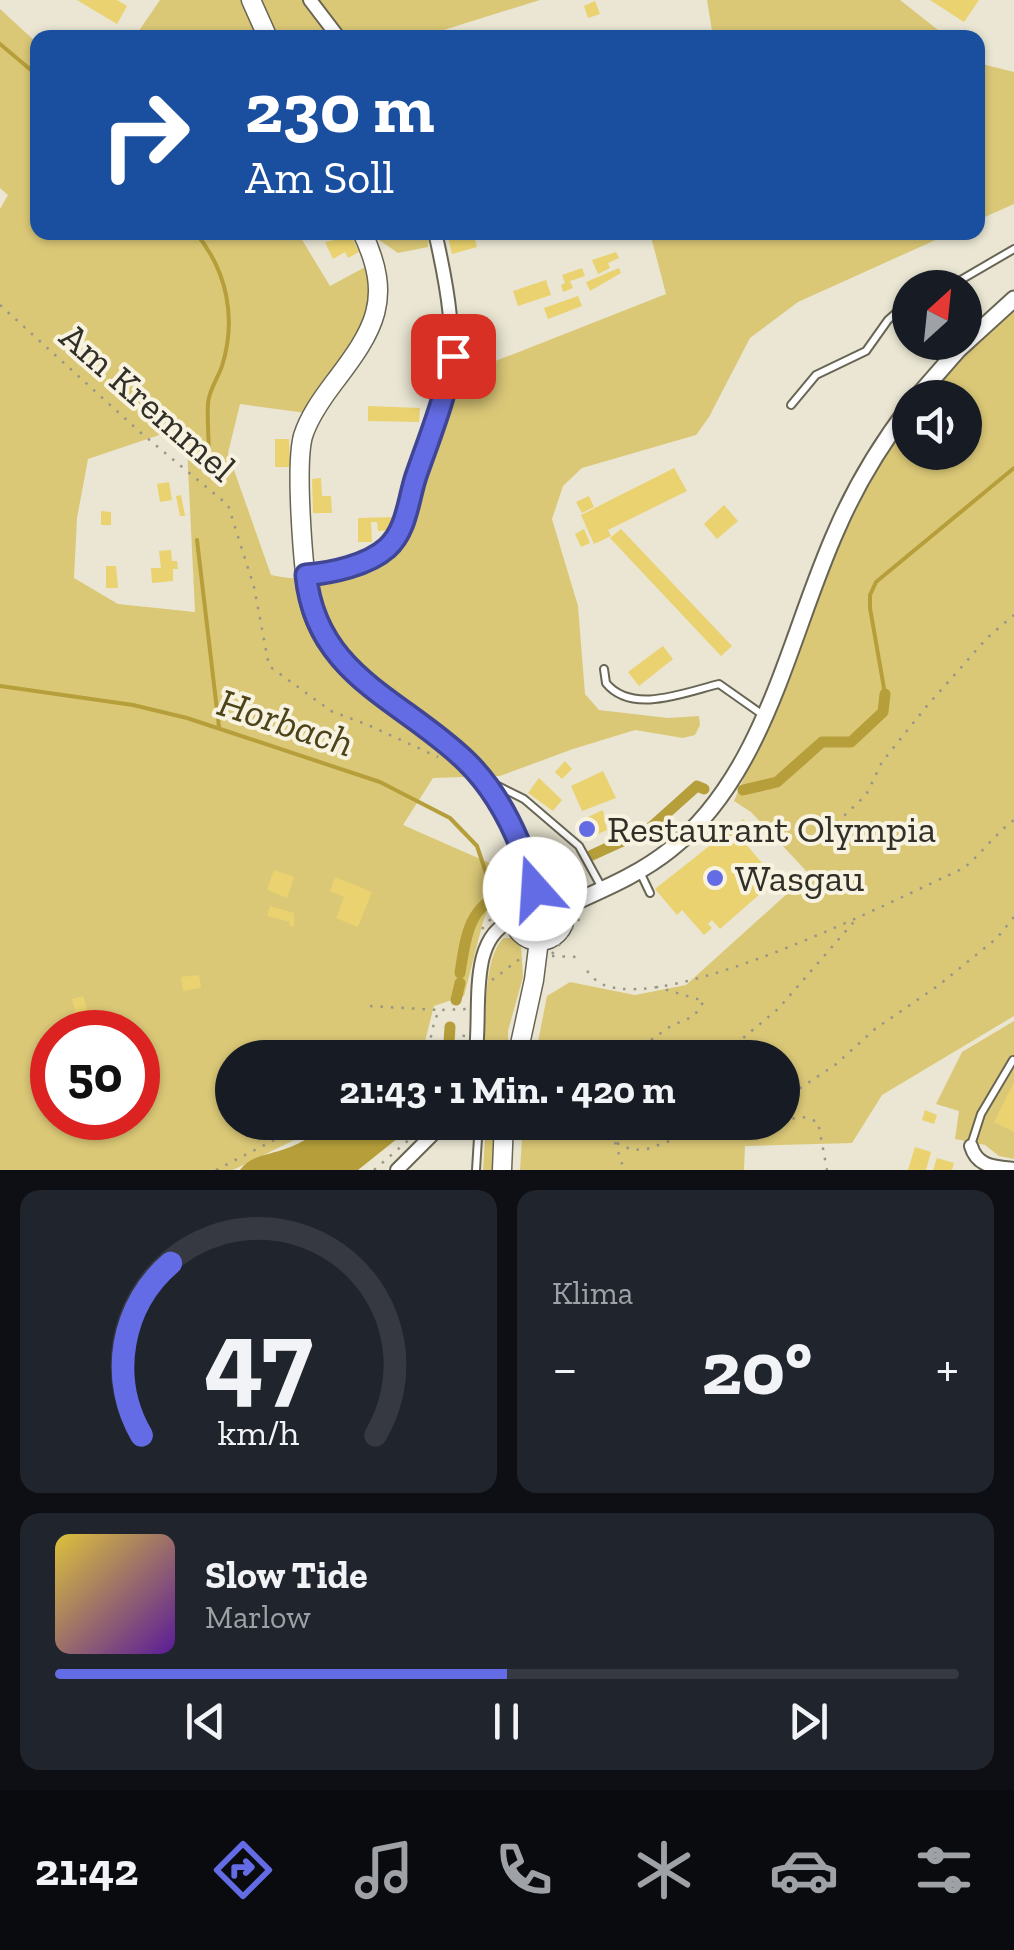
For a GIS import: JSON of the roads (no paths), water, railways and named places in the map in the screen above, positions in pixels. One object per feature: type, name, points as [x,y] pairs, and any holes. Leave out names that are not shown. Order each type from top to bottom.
[{"type":"main road","points":[[252,0],[265,30]]},
{"type":"main road","points":[[365,240],[379,281],[378,311],[367,337],[324,397],[302,439],[306,575],[317,625],[346,666],[448,745],[482,778],[514,831],[533,882],[571,903],[562,927],[552,937],[532,946]]},
{"type":"main road","points":[[521,1040],[534,980],[532,946],[514,920],[516,904],[533,882]]},
{"type":"main road","points":[[502,1170],[503,1140]]},
{"type":"street","points":[[310,0],[333,30]]},
{"type":"street","points":[[306,575],[342,569],[384,552],[398,535],[446,393],[453,356],[437,240]]},
{"type":"street","points":[[982,324],[1014,299]]},
{"type":"street","points":[[571,903],[600,883],[639,871],[670,850],[711,808],[764,716],[836,530],[892,433]]},
{"type":"street","points":[[473,1040],[472,1008],[484,946],[496,930],[514,920]]},
{"type":"street","points":[[397,1170],[420,1140]]},
{"type":"street","points":[[971,1146],[978,1160],[985,1164],[1014,1169]]},
{"type":"lane","points":[[978,270],[1014,249]]},
{"type":"lane","points":[[791,405],[816,375],[866,351],[892,316]]},
{"type":"lane","points":[[604,669],[606,684],[622,696],[654,698],[719,684],[764,716]]},
{"type":"lane","points":[[482,778],[515,793],[557,826],[583,851],[600,883]]},
{"type":"lane","points":[[639,871],[650,893]]},
{"type":"lane","points":[[971,1146],[981,1114],[1014,1060]]},
{"type":"lane","points":[[476,1170],[478,1140]]},
{"type":"waterway","points":[[0,44],[30,69]]},
{"type":"waterway","points":[[201,240],[222,278],[229,330],[222,366],[208,403],[209,458]]},
{"type":"waterway","points":[[885,694],[870,608],[876,582],[1014,468]]},
{"type":"waterway","points":[[197,540],[219,727]]},
{"type":"waterway","name":"Horbach","points":[[0,686],[133,705],[187,718],[380,782],[450,818],[477,846],[490,885],[505,894]]},
{"type":"waterway","points":[[743,790],[777,782],[822,742],[851,742],[883,712],[885,694]]},
{"type":"waterway","points":[[592,855],[649,829],[697,786],[704,789]]},
{"type":"waterway","points":[[460,973],[470,925],[483,906],[505,894]]},
{"type":"waterway","points":[[456,1000],[460,983]]},
{"type":"waterway","points":[[449,1040],[450,1027]]},
{"type":"place","name":"Restaurant Olympia","points":[[587,829]]},
{"type":"place","name":"Wasgau","points":[[715,878]]}]
